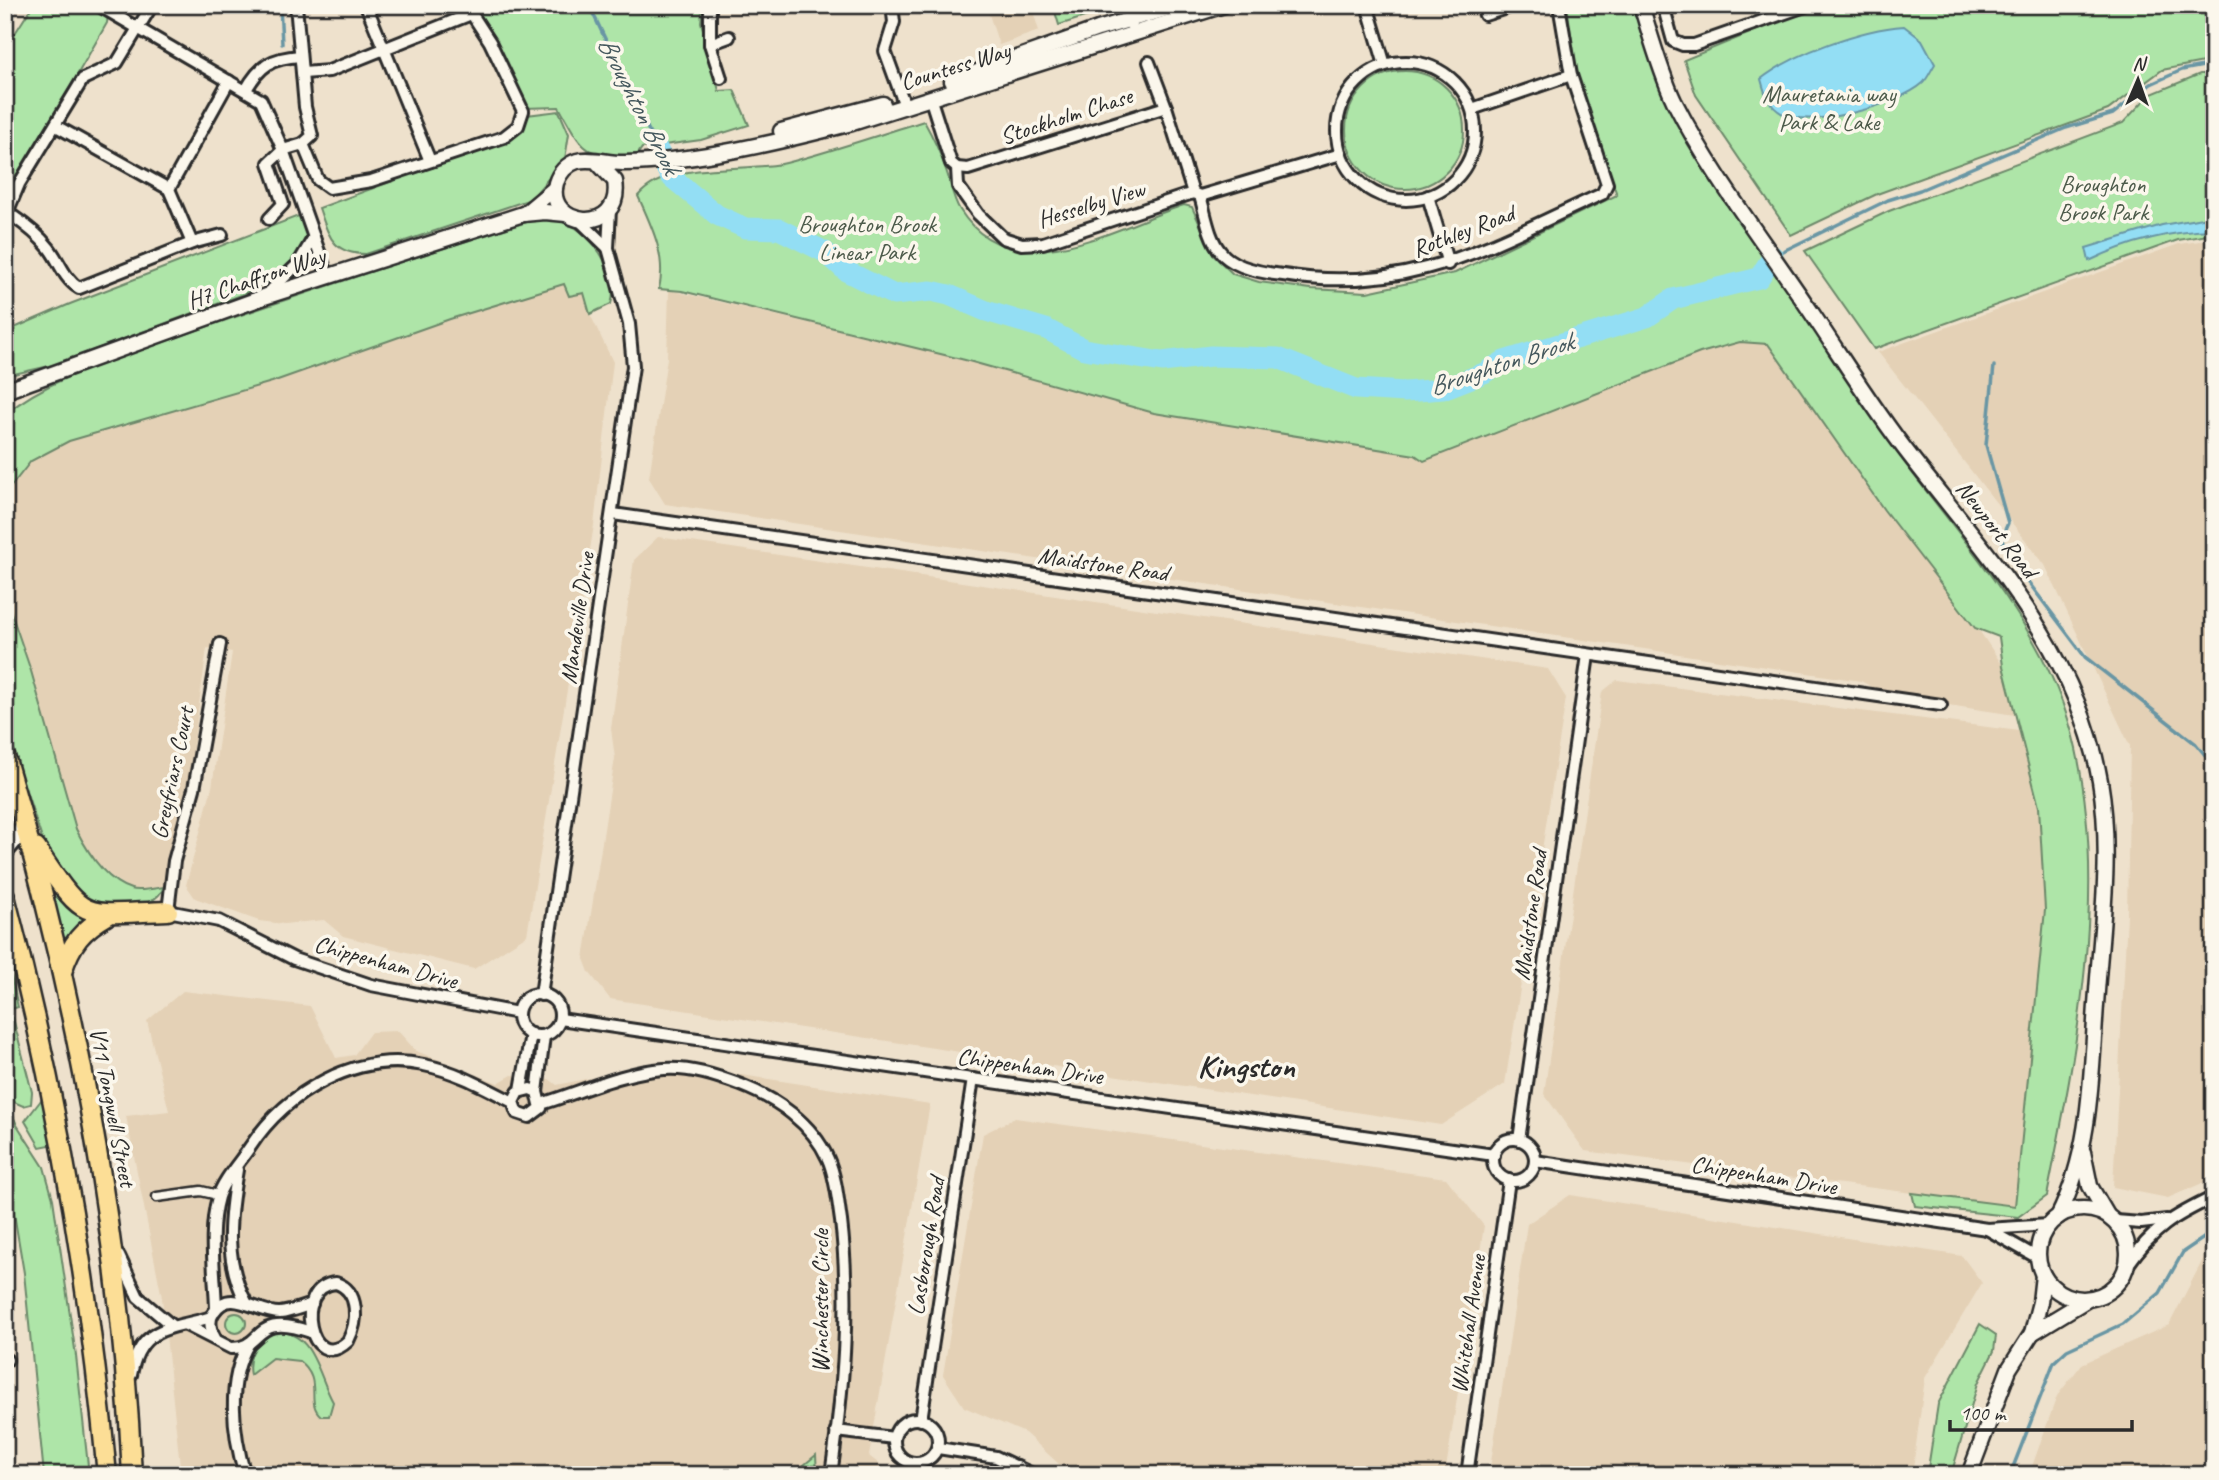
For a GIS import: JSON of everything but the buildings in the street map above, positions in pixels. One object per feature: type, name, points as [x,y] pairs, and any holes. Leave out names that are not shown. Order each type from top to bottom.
[{"type":"highway","name":"V11 Tongwell Street","points":[[5,756],[28,837],[71,1015],[109,1216],[128,1388],[132,1475]]},
{"type":"highway","points":[[28,837],[69,898],[87,911],[108,915],[168,911]]},
{"type":"highway","points":[[5,896],[29,989],[85,1282],[107,1475]]},
{"type":"highway","points":[[62,976],[69,947],[85,928],[108,915]]},
{"type":"street","points":[[98,5],[261,100],[284,150],[328,277]]},
{"type":"street","points":[[152,5],[117,63],[83,79],[19,184],[9,208],[10,215],[33,229],[50,250],[69,282],[79,288],[192,243],[222,235]]},
{"type":"street","points":[[269,219],[283,204],[269,163],[284,150],[303,145],[312,136],[305,107],[296,5]]},
{"type":"street","points":[[366,5],[430,161]]},
{"type":"street","points":[[710,5],[710,44],[721,78]]},
{"type":"street","points":[[892,5],[894,22],[885,51],[903,102]]},
{"type":"street","name":"Countess Way","points":[[903,102],[1130,19],[1179,5]]},
{"type":"street","name":"Countess Way","points":[[598,163],[642,163],[695,155],[930,97],[1130,19],[1224,5]]},
{"type":"street","points":[[1367,5],[1385,65]]},
{"type":"street","points":[[1483,10],[1516,5]]},
{"type":"street","name":"Rothley Road","points":[[1197,195],[1208,229],[1219,251],[1245,267],[1301,278],[1361,281],[1406,275],[1448,264],[1602,194],[1607,184],[1571,75],[1559,5]]},
{"type":"street","name":"Newport Road","points":[[1643,5],[1651,38],[1674,100],[1714,170],[1909,455],[1975,535],[2035,617],[2067,682],[2092,749],[2100,781],[2105,859],[2089,1102],[2072,1188],[2053,1221]]},
{"type":"street","points":[[1663,5],[1674,41],[1683,46],[1694,45],[1808,5]]},
{"type":"street","points":[[303,73],[329,71],[385,50],[468,10],[490,42],[523,111],[518,126],[504,137],[371,181],[329,188],[318,180],[303,145]]},
{"type":"street","points":[[710,44],[729,37]]},
{"type":"street","points":[[246,90],[265,64],[278,58],[300,56]]},
{"type":"street","points":[[1149,62],[1166,107]]},
{"type":"street","points":[[1411,62],[1442,71],[1460,88],[1472,109],[1476,134],[1465,167],[1455,181],[1428,196],[1402,200],[1376,193],[1354,177],[1341,154],[1337,128],[1346,96],[1363,77],[1385,65],[1411,62]]},
{"type":"street","points":[[1472,109],[1571,75]]},
{"type":"street","points":[[169,189],[229,81]]},
{"type":"street","points":[[930,97],[951,163],[957,168]]},
{"type":"street","name":"Stockholm Chase","points":[[957,168],[968,169],[1166,107],[1197,195]]},
{"type":"street","points":[[56,126],[169,189],[192,243]]},
{"type":"street","name":"Hesselby View","points":[[957,168],[958,186],[978,214],[1003,238],[1022,244],[1043,243],[1341,154]]},
{"type":"street","points":[[608,248],[580,221],[566,214],[557,203],[555,188],[561,173],[573,162],[590,160],[611,174],[616,190]]},
{"type":"street","points":[[580,221],[597,219],[610,209],[616,190],[625,175],[642,163]]},
{"type":"street","name":"H7 Chaffron Way","points":[[523,215],[555,188]]},
{"type":"street","points":[[1428,196],[1448,264]]},
{"type":"street","name":"Mandeville Drive","points":[[541,995],[613,514],[632,366],[629,324],[608,248],[610,209]]},
{"type":"street","name":"H7 Chaffron Way","points":[[6,391],[264,297],[523,215],[545,212],[566,214]]},
{"type":"street","points":[[264,297],[298,264],[314,236]]},
{"type":"street","name":"Maidstone Road","points":[[613,514],[1941,705]]},
{"type":"street","name":"Greyfriars Court","points":[[168,911],[174,861],[194,789],[220,644]]},
{"type":"street","name":"Maidstone Road","points":[[1519,1140],[1588,654]]},
{"type":"street","points":[[5,855],[16,842],[22,814]]},
{"type":"street","name":"Chippenham Drive","points":[[168,911],[219,921],[294,959],[371,985],[519,1013]]},
{"type":"street","points":[[5,916],[17,940]]},
{"type":"street","points":[[541,995],[555,1001],[560,1019],[554,1030],[544,1036],[531,1034],[520,1024],[519,1013],[524,1001],[541,995]]},
{"type":"street","name":"Chippenham Drive","points":[[560,1019],[1494,1155]]},
{"type":"street","points":[[513,1102],[521,1090],[531,1034]]},
{"type":"street","points":[[215,1338],[214,1235],[218,1195],[258,1134],[284,1106],[316,1085],[354,1069],[401,1063],[426,1065],[465,1078],[513,1102],[517,1113],[525,1117],[536,1114],[544,1036]]},
{"type":"street","name":"Winchester Circle","points":[[539,1098],[636,1074],[664,1069],[690,1070],[753,1090],[806,1125],[828,1159],[838,1197],[844,1248],[846,1318],[831,1475]]},
{"type":"street","name":"Lasborough Road","points":[[921,1420],[972,1079]]},
{"type":"street","points":[[521,1090],[539,1098]]},
{"type":"street","points":[[1519,1140],[1529,1146],[1535,1161],[1526,1177],[1509,1180],[1496,1171],[1494,1155],[1506,1141],[1519,1140]]},
{"type":"street","name":"Newport Road","points":[[2082,1148],[2090,1186],[2111,1218]]},
{"type":"street","name":"Chippenham Drive","points":[[1535,1161],[1987,1229],[2053,1221]]},
{"type":"street","points":[[237,1167],[229,1236],[231,1260],[258,1320],[257,1333]]},
{"type":"street","name":"Whitehall Avenue","points":[[1467,1475],[1509,1180]]},
{"type":"street","points":[[157,1197],[201,1191],[218,1195]]},
{"type":"street","points":[[2032,1333],[2088,1299],[2113,1288],[2144,1240],[2167,1220],[2214,1197]]},
{"type":"street","points":[[1969,1475],[2009,1368],[2032,1333],[2043,1275],[2038,1258],[2039,1246],[2053,1221],[2082,1209],[2141,1223],[2167,1220]]},
{"type":"street","points":[[109,1216],[121,1267],[138,1297],[171,1325]]},
{"type":"street","points":[[2111,1218],[2127,1242],[2127,1266]]},
{"type":"street","name":"Chippenham Drive","points":[[1987,1229],[2038,1258]]},
{"type":"street","points":[[2043,1275],[2062,1294],[2088,1299]]},
{"type":"street","points":[[326,1284],[344,1286],[354,1304],[355,1319],[348,1341],[333,1350],[316,1342],[311,1332],[312,1304],[318,1291],[326,1284]]},
{"type":"street","points":[[128,1388],[139,1348],[148,1337],[171,1325],[186,1325],[234,1300],[282,1313],[312,1304]]},
{"type":"street","points":[[236,1373],[249,1343],[257,1333],[270,1325],[282,1324],[311,1332]]},
{"type":"street","points":[[186,1325],[215,1338],[224,1346],[236,1373],[237,1446],[245,1475]]},
{"type":"street","points":[[224,1346],[237,1348],[249,1343]]},
{"type":"street","points":[[921,1420],[932,1426],[938,1435],[938,1448],[929,1460],[909,1463],[895,1450],[894,1438],[901,1425],[921,1420]]},
{"type":"street","points":[[836,1431],[894,1438]]},
{"type":"street","points":[[938,1448],[996,1457],[1034,1475]]},
{"type":"shaded area","points":[[986,5],[1031,5],[1039,31],[999,45]]},
{"type":"shaded area","points":[[2214,239],[2214,1178],[2168,1198],[2113,1187],[2127,915],[2130,746],[2045,565],[1878,352],[2179,244]]},
{"type":"shaded area","points":[[565,284],[569,296],[584,292],[590,314],[613,362],[594,525],[527,935],[474,969],[343,936],[324,920],[284,924],[259,921],[195,898],[186,885],[212,787],[232,652],[207,648],[187,790],[164,887],[132,890],[112,877],[88,853],[76,829],[31,671],[5,595],[7,491],[31,461],[69,441],[272,382],[450,319]]},
{"type":"shaded area","points":[[669,290],[965,360],[1154,413],[1415,455],[1764,310],[2003,666],[2015,715],[1888,696],[1861,681],[665,504],[649,478],[667,358]]},
{"type":"shaded area","points":[[658,537],[1548,669],[1566,698],[1505,1084],[1441,1125],[610,999],[589,972],[584,959],[615,758],[611,729],[634,560]]},
{"type":"shaded area","points":[[1617,680],[2019,731],[2039,807],[2045,910],[2015,1206],[1585,1151],[1544,1094],[1602,692]]},
{"type":"shaded area","points":[[183,991],[310,1006],[336,1058],[354,1055],[371,1032],[398,1031],[416,1051],[498,1083],[512,1075],[549,1079],[557,1085],[664,1063],[930,1104],[869,1456],[893,1475],[181,1475],[162,1298],[126,1116],[169,1111],[147,1021]]},
{"type":"shaded area","points":[[1015,1118],[1446,1178],[1484,1226],[1445,1475],[1071,1475],[1025,1433],[964,1407],[943,1375],[983,1134]]},
{"type":"shaded area","points":[[1570,1195],[1962,1256],[1982,1283],[1925,1378],[1912,1475],[1489,1475],[1527,1224]]},
{"type":"shaded area","points":[[2214,1246],[2214,1475],[2029,1475],[2057,1396],[2082,1364],[2169,1325],[2209,1248]]},
{"type":"green space","points":[[33,5],[109,5],[107,23],[5,197],[5,49]]},
{"type":"green space","points":[[469,5],[703,5],[701,22],[719,91],[734,90],[749,125],[701,140],[642,148],[637,155],[605,154],[587,149],[574,134],[559,107],[523,108]]},
{"type":"green space","points":[[1053,5],[1123,5],[1059,25]]},
{"type":"green space","name":"Broughton Brook Linear Park","points":[[1567,5],[1633,5],[1645,44],[1659,73],[1795,297],[1883,433],[2007,599],[2049,670],[2065,709],[2076,749],[2085,804],[2089,916],[2084,973],[2068,1086],[2047,1196],[2018,1217],[1915,1206],[1912,1193],[2015,1206],[2045,910],[2039,807],[2003,666],[1999,637],[1975,628],[1884,510],[1768,344],[1740,342],[1700,353],[1424,461],[1415,455],[1154,413],[965,360],[682,291],[659,289],[659,253],[638,196],[652,184],[688,172],[786,163],[924,121],[941,157],[960,210],[982,234],[1008,247],[1036,250],[1067,246],[1184,205],[1192,207],[1214,256],[1233,274],[1259,282],[1311,289],[1367,292],[1455,273],[1617,195],[1577,79]]},
{"type":"green space","name":"Mauretania way Park & Lake","points":[[1818,5],[2214,5],[2214,60],[2162,70],[2108,110],[1877,194],[1791,235],[1696,95],[1684,60]]},
{"type":"green space","points":[[1405,71],[1416,72],[1438,81],[1454,97],[1463,119],[1463,141],[1454,163],[1438,179],[1416,188],[1405,189],[1394,188],[1372,179],[1356,163],[1347,141],[1346,130],[1347,119],[1356,97],[1372,81],[1394,72]]},
{"type":"green space","name":"Broughton Brook Park","points":[[2200,74],[2214,74],[2214,234],[2178,240],[1874,349],[1805,251],[1889,211],[2123,123],[2149,95]]},
{"type":"green space","points":[[559,111],[569,134],[565,159],[531,199],[366,254],[346,251],[329,235],[319,208],[509,138],[522,130],[527,115]]},
{"type":"green space","points":[[301,215],[308,235],[296,257],[278,276],[244,294],[54,365],[5,376],[5,332],[70,304]]},
{"type":"green space","points":[[536,219],[556,219],[571,225],[592,242],[607,266],[611,279],[611,304],[590,314],[584,293],[569,296],[564,284],[450,319],[272,382],[69,441],[31,461],[5,494],[5,414],[42,389],[83,371],[214,324]]},
{"type":"green space","points":[[5,595],[31,671],[76,829],[91,856],[105,872],[122,885],[135,890],[164,887],[158,896],[149,902],[114,906],[80,900],[46,851],[5,727]]},
{"type":"green space","points":[[50,883],[68,905],[89,919],[74,930],[64,944]]},
{"type":"green space","points":[[5,948],[18,1007],[5,1011]]},
{"type":"green space","points":[[5,1017],[13,1018],[32,1092],[31,1104],[23,1106],[14,1102],[5,1069]]},
{"type":"green space","points":[[45,1095],[55,1144],[40,1147],[25,1121]]},
{"type":"green space","points":[[5,1098],[17,1125],[44,1167],[53,1199],[76,1356],[89,1475],[44,1475],[24,1273],[9,1184],[5,1178]]},
{"type":"green space","points":[[236,1313],[243,1316],[246,1323],[243,1330],[236,1333],[229,1330],[226,1323],[229,1316]]},
{"type":"green space","points":[[1980,1324],[1996,1335],[1994,1351],[1978,1383],[1951,1475],[1927,1475],[1938,1404]]},
{"type":"green space","points":[[272,1332],[297,1337],[306,1345],[333,1402],[329,1416],[321,1416],[316,1410],[311,1376],[299,1361],[272,1358],[250,1375],[254,1350]]},
{"type":"green space","points":[[816,1455],[817,1475],[792,1475]]},
{"type":"water","points":[[1904,26],[1922,40],[1935,64],[1925,81],[1912,91],[1856,112],[1814,118],[1797,118],[1783,114],[1768,99],[1761,79],[1791,60],[1849,37]]},
{"type":"water","points":[[2214,216],[2214,230],[2181,232],[2150,238],[2089,261],[2086,248],[2162,225]]},
{"type":"waterway","points":[[280,5],[282,44]]},
{"type":"waterway","name":"Broughton Brook","points":[[589,5],[657,148]]},
{"type":"waterway","name":"Broughton Brook","points":[[1775,255],[1888,200],[1920,190],[2066,128],[2113,114],[2151,84],[2182,70],[2214,64]]},
{"type":"waterway","name":"Broughton Brook","points":[[657,148],[670,176],[717,215],[745,228],[779,229],[825,252],[846,271],[894,295],[931,291],[949,295],[986,311],[1046,329],[1084,349],[1162,362],[1211,356],[1278,358],[1356,389],[1405,392],[1443,389],[1484,373],[1504,361],[1647,317],[1673,299],[1759,278],[1773,256]]},
{"type":"waterway","points":[[1994,366],[1986,445],[2008,523],[2001,539],[2020,571],[2085,657],[2196,744],[2214,766]]},
{"type":"waterway","points":[[2010,1475],[2054,1362],[2067,1350],[2123,1324],[2160,1293],[2183,1252],[2214,1231]]},
{"type":"district","name":"Kingston","points":[[1246,1066]]}]
